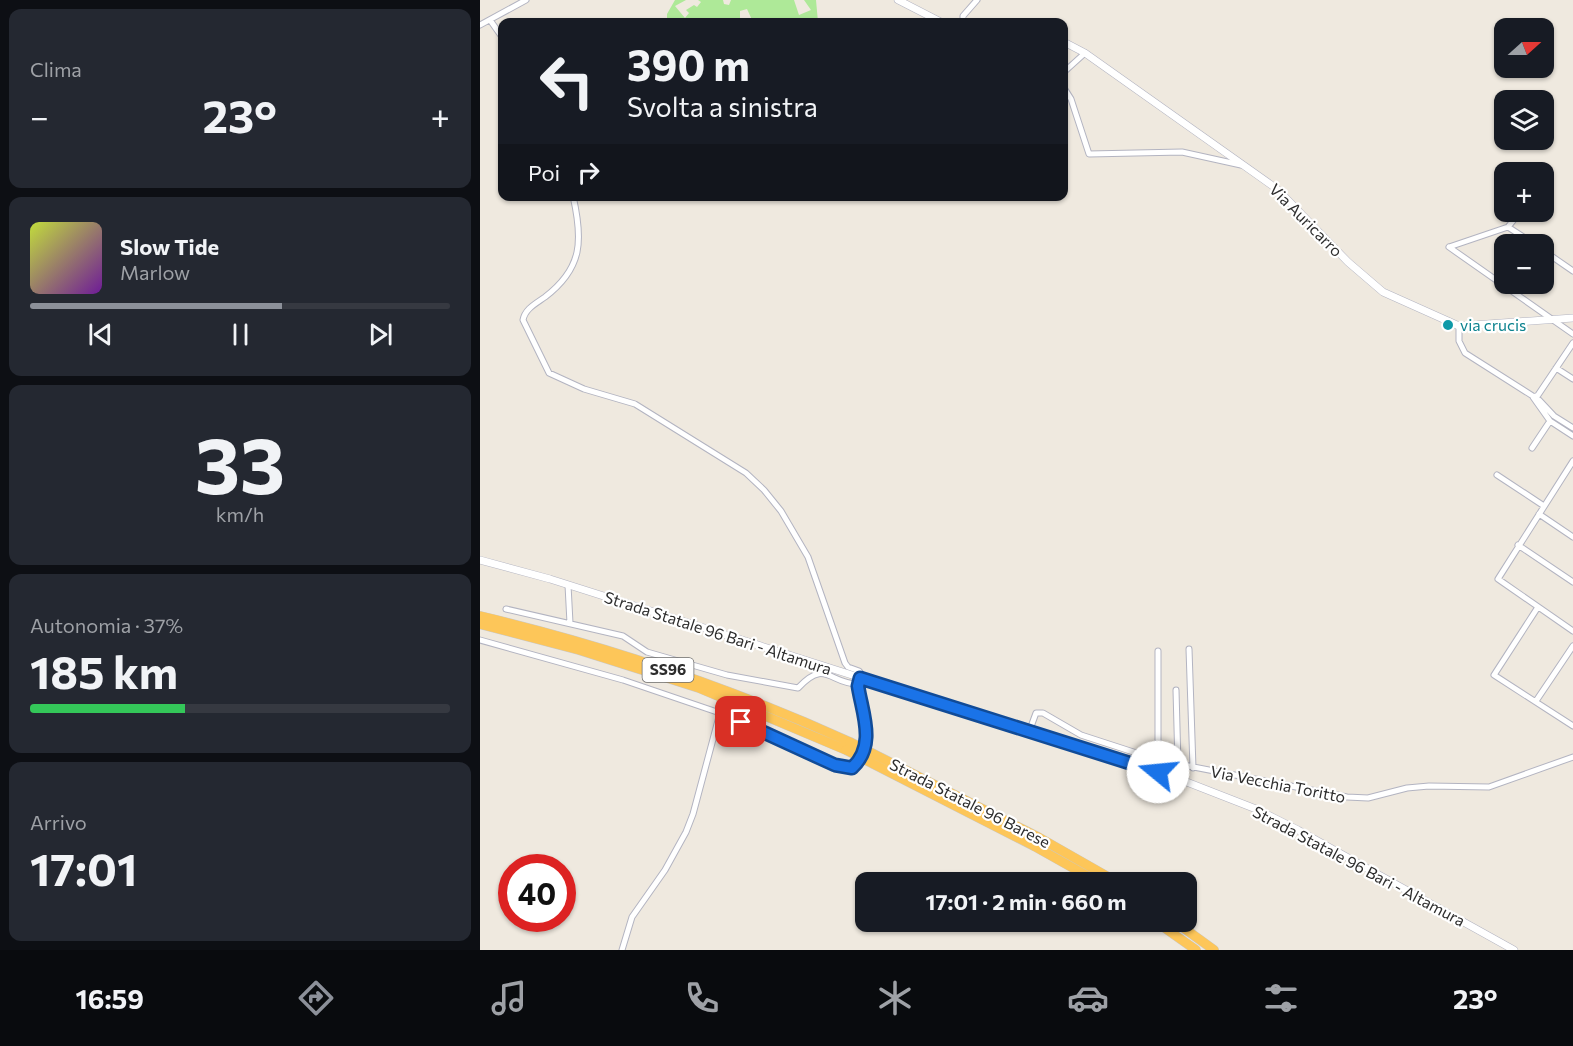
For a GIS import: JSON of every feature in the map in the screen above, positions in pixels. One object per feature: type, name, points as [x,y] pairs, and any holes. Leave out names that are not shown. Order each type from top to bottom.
[{"type":"highway","name":"Strada Statale 96 Barese","points":[[480,616],[584,643],[671,671],[794,716],[848,746],[1097,872]]},
{"type":"highway","name":"Strada Statale 96 Barese","points":[[480,624],[579,650],[699,688],[848,746]]},
{"type":"highway","name":"Strada Statale 96 Barese","points":[[1036,842],[1082,872]]},
{"type":"highway","points":[[1171,932],[1196,950]]},
{"type":"highway","points":[[1189,932],[1214,950]]},
{"type":"street","points":[[480,25],[526,0]]},
{"type":"street","points":[[898,0],[933,18]]},
{"type":"street","points":[[963,18],[977,0]]},
{"type":"street","points":[[490,20],[498,31]]},
{"type":"street","name":"Via Auricarro","points":[[1068,44],[1085,53],[1277,189],[1370,282],[1383,292],[1459,326],[1573,318]]},
{"type":"street","points":[[1068,68],[1085,53]]},
{"type":"street","points":[[1068,94],[1089,154],[1182,152],[1246,166]]},
{"type":"street","points":[[480,640],[623,680],[720,713],[848,769],[857,762],[868,733],[859,670],[848,667],[845,663],[808,556],[781,511],[764,490],[746,473],[635,404],[559,380],[544,368],[523,320],[529,309],[559,286],[576,258],[581,233],[574,201]]},
{"type":"street","points":[[1512,222],[1508,227],[1449,247],[1573,334]]},
{"type":"street","points":[[1508,227],[1519,234]]},
{"type":"street","points":[[1554,258],[1573,271]]},
{"type":"street","points":[[1459,326],[1459,341],[1465,353],[1533,398],[1573,428]]},
{"type":"street","points":[[1533,398],[1538,395],[1573,343]]},
{"type":"street","points":[[1556,368],[1573,379]]},
{"type":"street","points":[[1533,398],[1550,421],[1573,436]]},
{"type":"street","points":[[1532,448],[1550,421]]},
{"type":"street","points":[[1573,461],[1498,579],[1573,631]]},
{"type":"street","points":[[1497,475],[1544,506]]},
{"type":"street","points":[[1539,514],[1573,537]]},
{"type":"street","points":[[1518,546],[1573,582]]},
{"type":"street","name":"Strada Statale 96 Bari - Altamura","points":[[480,560],[568,585],[861,681],[1179,779],[1256,809],[1514,950]]},
{"type":"street","points":[[568,585],[570,623]]},
{"type":"street","points":[[1538,607],[1494,675],[1573,726]]},
{"type":"street","points":[[506,609],[623,636],[647,652],[728,675],[798,688],[811,675],[818,673],[861,681]]},
{"type":"street","points":[[1536,701],[1573,646]]},
{"type":"street","points":[[1189,649],[1193,768]]},
{"type":"street","points":[[1158,651],[1158,760]]},
{"type":"street","points":[[1176,690],[1178,765]]},
{"type":"street","points":[[622,950],[632,918],[665,870],[686,832],[720,713]]},
{"type":"street","name":"Via Vecchia Toritto","points":[[1029,732],[1036,713],[1043,713],[1081,735],[1158,760],[1347,797],[1368,798],[1418,787],[1489,787],[1573,757]]},
{"type":"green space","points":[[675,0],[686,0],[675,6],[685,18],[667,18]]},
{"type":"green space","points":[[698,0],[723,0],[724,4],[729,5],[731,0],[794,0],[799,15],[811,10],[804,0],[816,0],[818,18],[751,18],[747,9],[740,11],[740,18],[685,18],[689,13],[686,10],[694,5],[697,7],[701,2]]},
{"type":"place","name":"via crucis","points":[[1448,325]]},
{"type":"route","points":[[741,722],[783,739],[835,765],[852,768],[857,762],[868,733],[860,701],[858,682],[860,678],[1158,772]]}]
